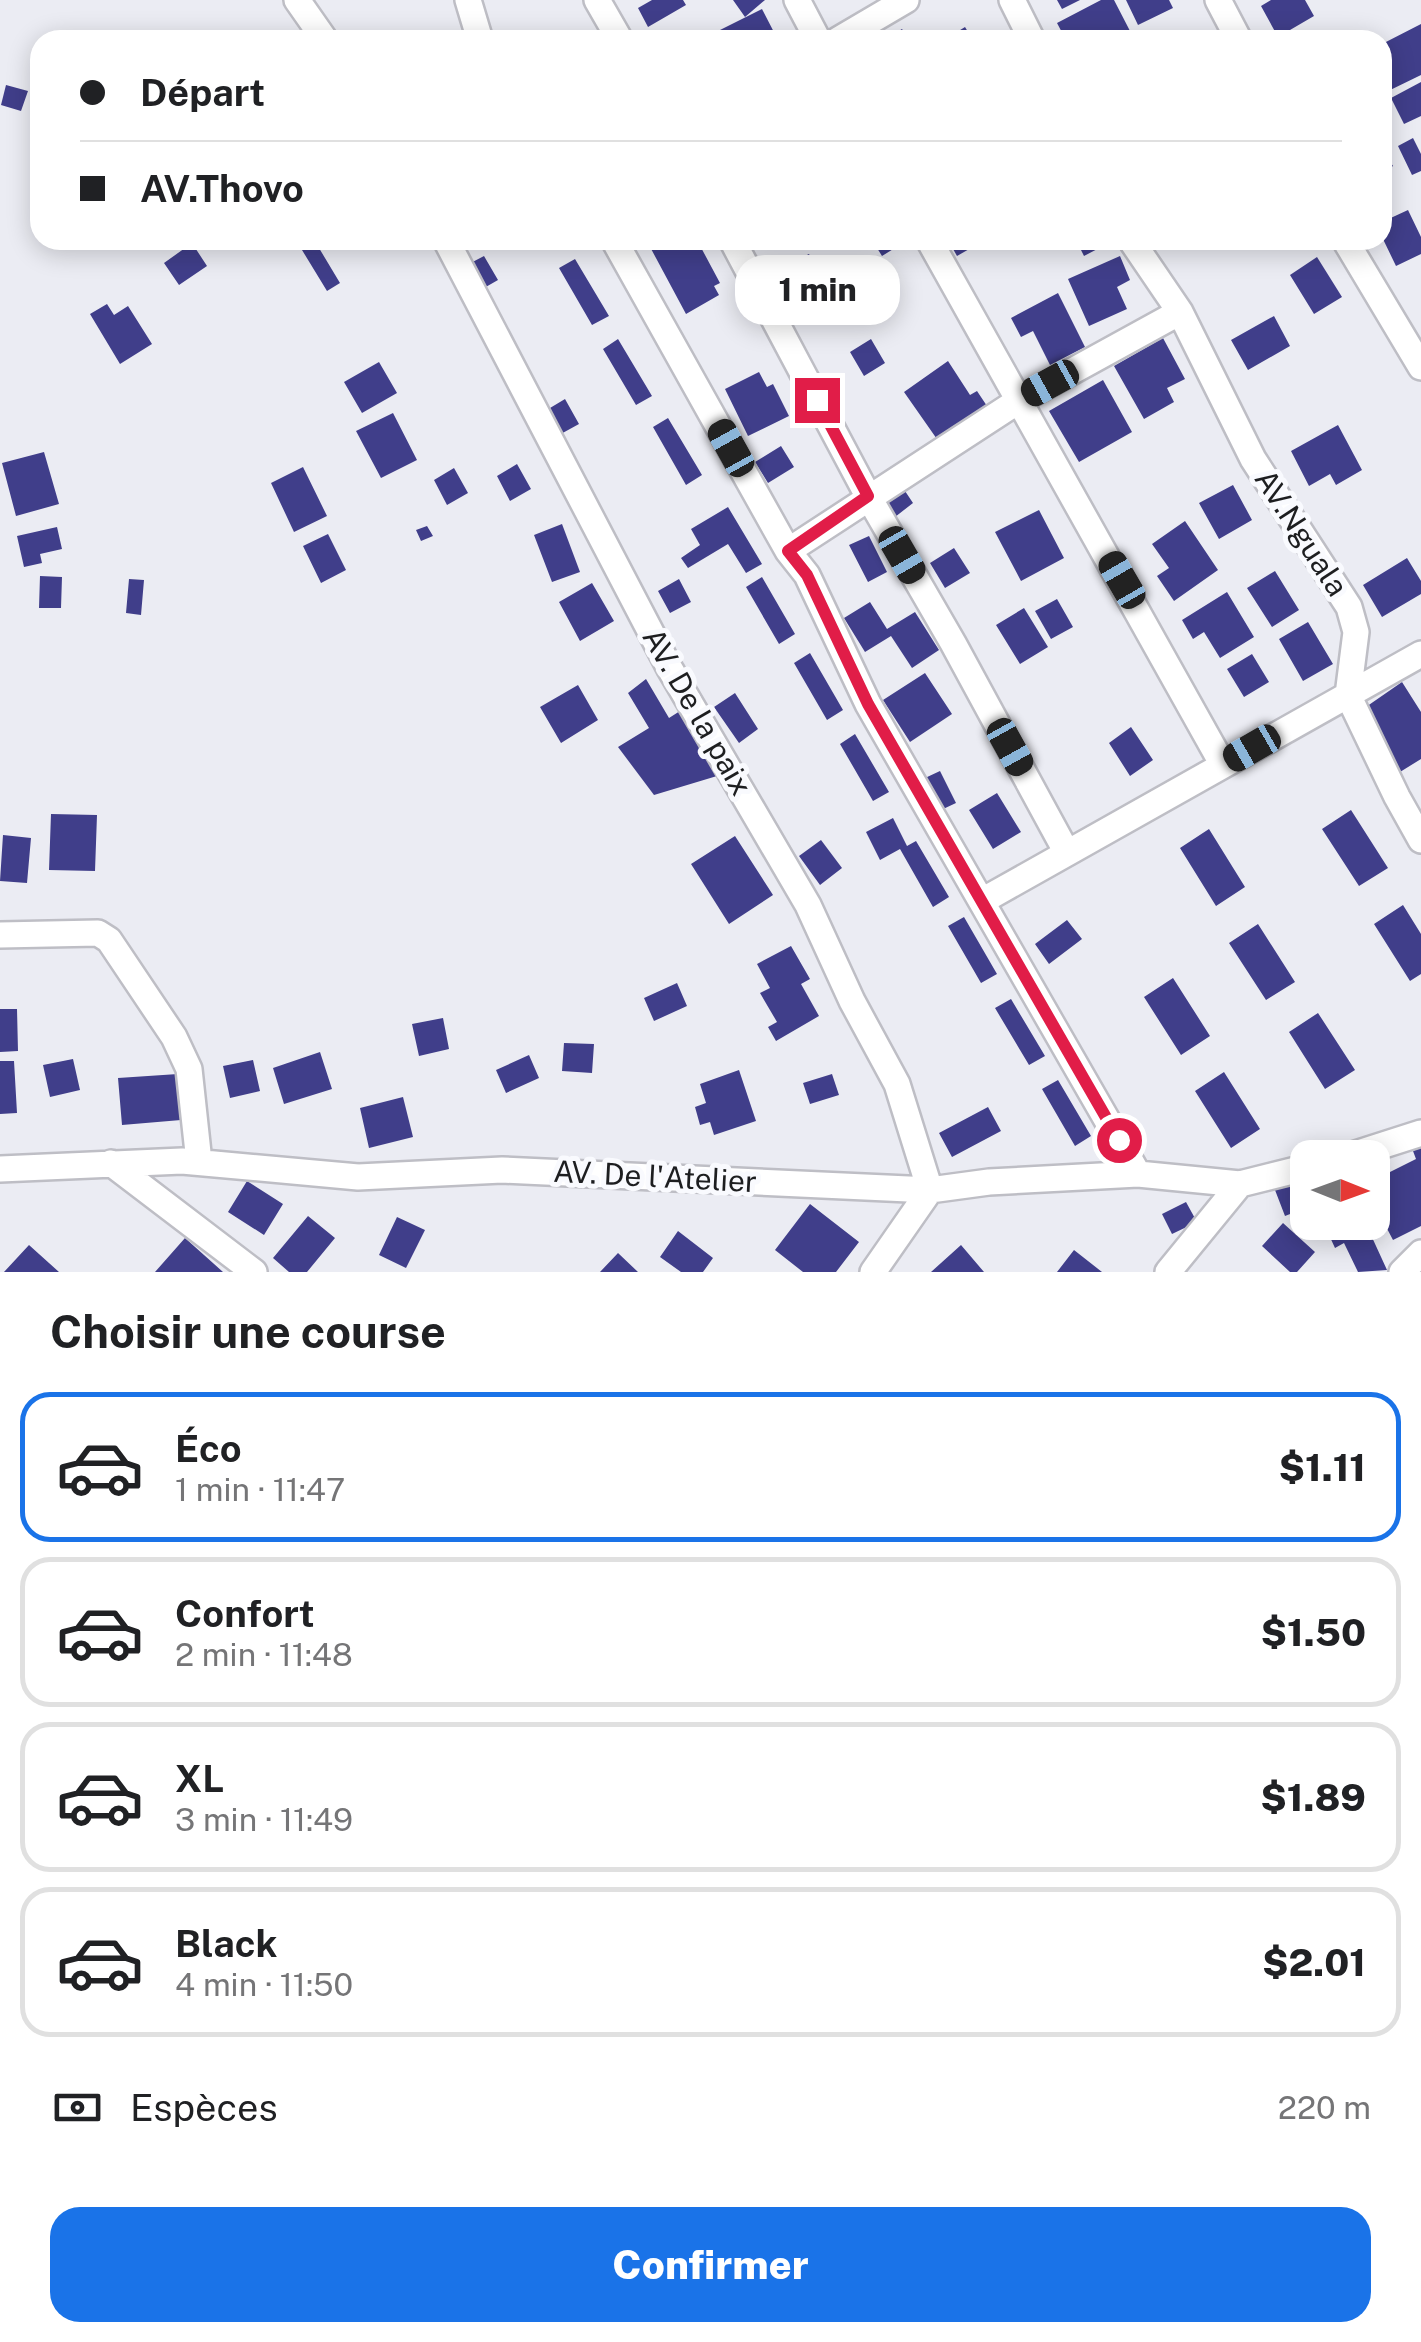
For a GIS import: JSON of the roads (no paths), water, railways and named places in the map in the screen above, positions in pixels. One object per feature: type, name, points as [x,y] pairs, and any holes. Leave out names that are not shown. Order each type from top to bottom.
[{"type":"street","points":[[297,0],[318,30]]},
{"type":"street","points":[[468,0],[477,30]]},
{"type":"street","points":[[597,0],[614,30]]},
{"type":"street","points":[[797,0],[813,30]]},
{"type":"street","points":[[855,30],[906,0]]},
{"type":"street","points":[[1012,0],[1027,30]]},
{"type":"street","points":[[1218,0],[1234,30]]},
{"type":"street","name":"AV. De la paix","points":[[460,250],[670,669],[808,905],[852,1002],[897,1084],[930,1190]]},
{"type":"street","points":[[620,250],[788,551],[807,575],[868,704],[1138,1174]]},
{"type":"street","points":[[737,250],[868,496],[1066,851]]},
{"type":"street","points":[[935,250],[1223,764]]},
{"type":"street","name":"AV.Nguala","points":[[1138,250],[1180,312],[1253,459],[1350,607],[1356,632],[1348,695]]},
{"type":"street","points":[[1351,250],[1421,367]]},
{"type":"street","points":[[788,551],[1018,401],[1180,312]]},
{"type":"street","points":[[982,900],[1421,654]]},
{"type":"street","points":[[1348,695],[1421,840]]},
{"type":"street","points":[[0,934],[98,933],[110,940],[174,1037],[188,1069],[198,1162]]},
{"type":"street","points":[[1390,1143],[1421,1133]]},
{"type":"street","name":"AV. De l'Atelier","points":[[0,1169],[198,1162],[358,1177],[502,1170],[930,1190],[988,1182],[1138,1174],[1240,1184],[1290,1172]]},
{"type":"street","points":[[111,1163],[254,1272]]},
{"type":"street","points":[[1168,1272],[1240,1184]]},
{"type":"street","points":[[873,1272],[930,1190]]},
{"type":"street","points":[[1402,1272],[1421,1253]]}]
